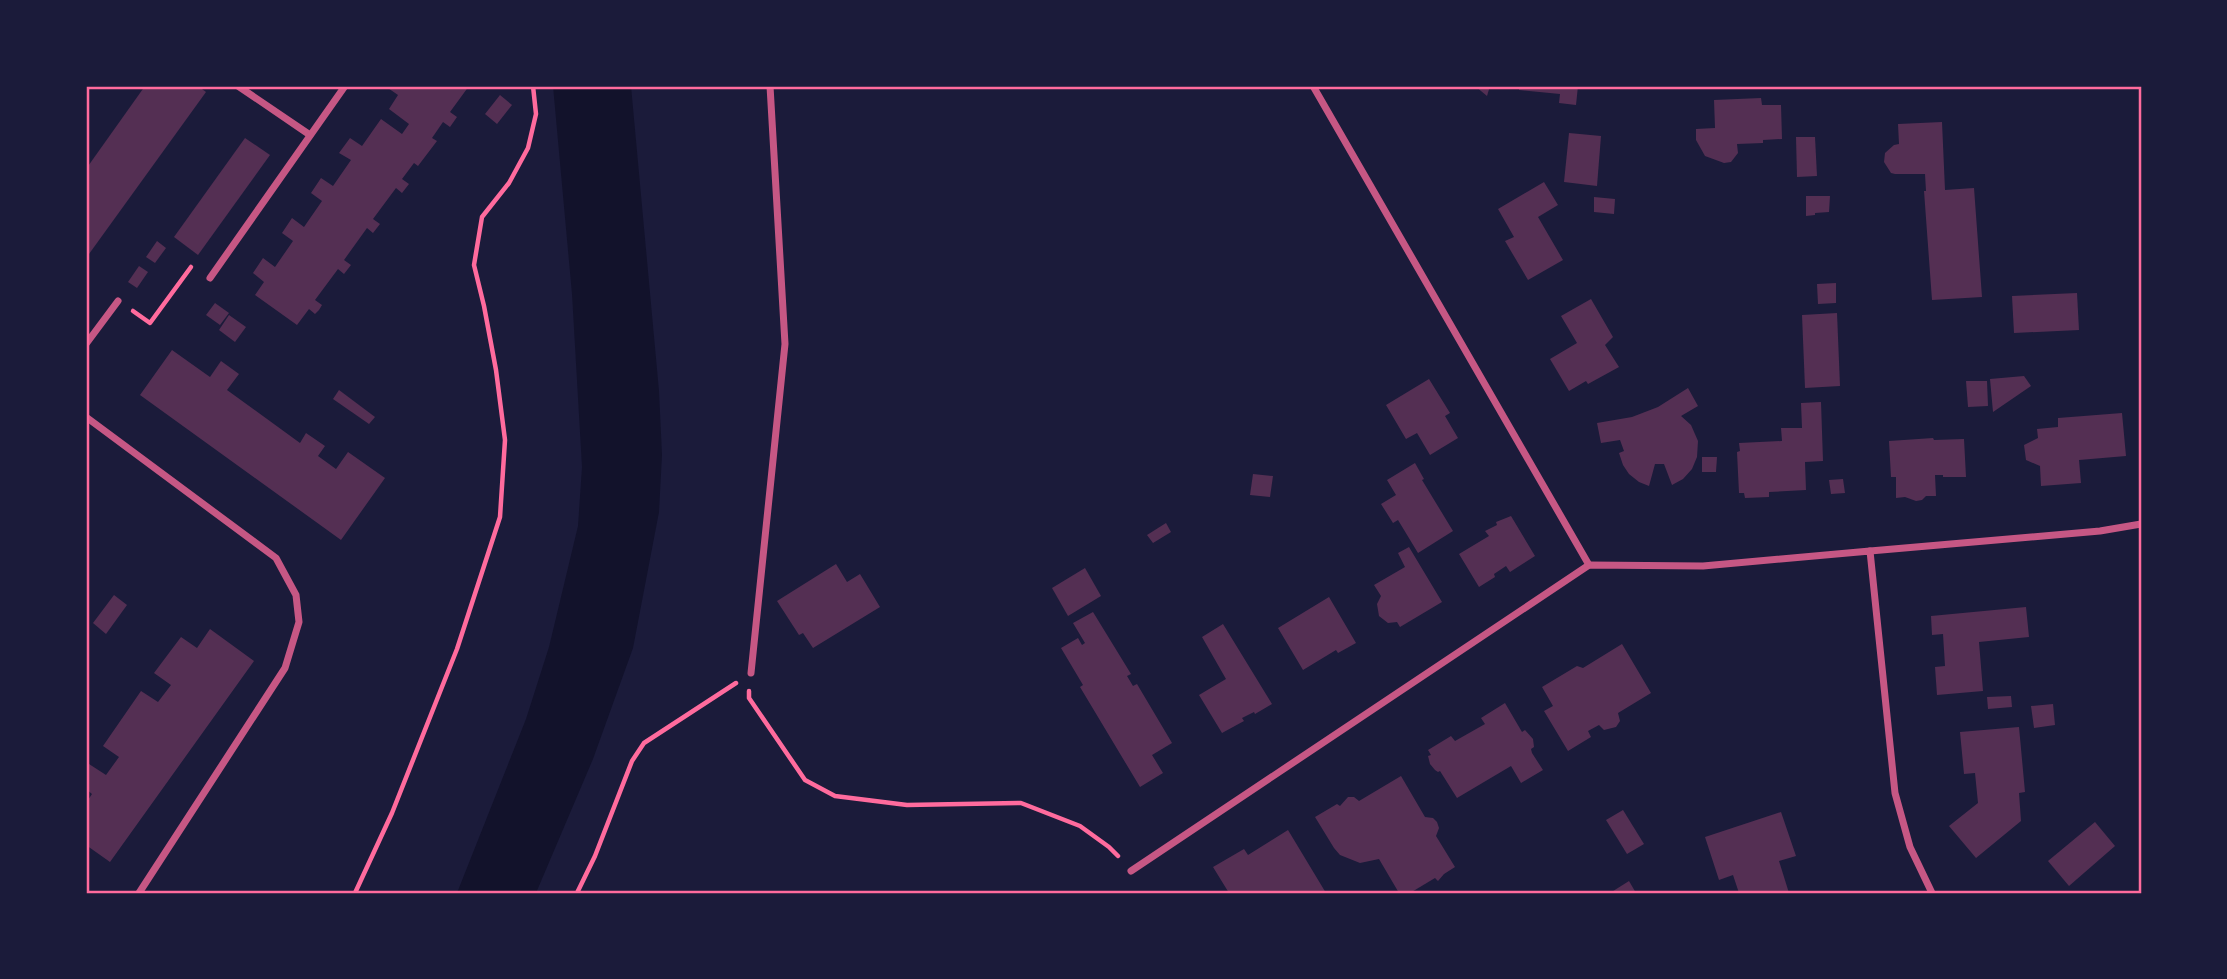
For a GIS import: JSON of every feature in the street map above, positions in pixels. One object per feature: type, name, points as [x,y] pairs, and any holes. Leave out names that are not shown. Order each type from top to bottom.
[{"type":"street","points":[[238,86],[310,135]]},
{"type":"street","points":[[210,278],[345,86]]},
{"type":"street","points":[[751,673],[785,344],[770,86]]},
{"type":"street","points":[[1313,86],[1588,565]]},
{"type":"street","points":[[86,344],[118,300]]},
{"type":"street","points":[[86,417],[276,558],[296,595],[299,622],[285,668],[139,893]]},
{"type":"street","points":[[1130,871],[1588,565],[1703,566],[2100,531],[2141,524]]},
{"type":"street","points":[[1870,551],[1895,793],[1910,847],[1932,893]]},
{"type":"path","points":[[355,893],[392,813],[457,649],[500,517],[505,440],[496,370],[474,265],[482,217],[509,183],[528,148],[536,114],[533,86]]},
{"type":"path","points":[[118,300],[150,323],[192,266],[210,278]]},
{"type":"path","points":[[751,673],[749,698],[756,709],[805,780],[835,796],[906,805],[1021,803],[1080,826],[1109,846],[1130,871]]},
{"type":"path","points":[[577,893],[595,856],[632,761],[643,743],[751,673]]},
{"type":"shaded area","points":[[553,86],[631,86],[659,391],[662,455],[659,512],[633,648],[593,759],[536,893],[457,893],[526,719],[549,647],[578,526],[582,467],[572,294]]},
{"type":"building","points":[[145,86],[198,86],[206,92],[89,254],[86,252],[86,169]]},
{"type":"building","points":[[385,86],[469,86],[450,112],[457,117],[450,127],[443,122],[432,138],[437,141],[418,166],[414,163],[402,179],[409,184],[402,193],[396,188],[373,219],[380,224],[373,233],[367,228],[344,260],[351,265],[344,274],[338,269],[315,300],[322,305],[319,310],[315,314],[309,309],[297,325],[255,295],[264,282],[253,273],[263,258],[275,267],[293,241],[282,233],[292,218],[304,227],[322,201],[311,193],[321,178],[333,186],[351,160],[339,153],[350,138],[362,146],[381,119],[402,134],[409,124],[389,109],[398,95]]},
{"type":"building","points":[[1475,86],[1490,86],[1487,96]]},
{"type":"building","points":[[1519,86],[1578,86],[1576,105],[1559,103],[1560,94],[1519,90]]},
{"type":"building","points":[[500,95],[512,105],[497,124],[485,114]]},
{"type":"building","points":[[1761,98],[1762,105],[1781,105],[1782,139],[1737,144],[1738,153],[1731,162],[1724,163],[1705,156],[1696,140],[1696,129],[1715,128],[1714,100]]},
{"type":"building","points":[[1942,122],[1945,190],[1974,188],[1982,297],[1932,300],[1925,174],[1891,173],[1884,162],[1885,153],[1899,144],[1898,124]]},
{"type":"building","points":[[1569,133],[1601,136],[1597,186],[1564,182]]},
{"type":"building","points":[[1796,137],[1815,137],[1817,176],[1797,177]]},
{"type":"building","points":[[245,138],[270,155],[198,255],[174,237]]},
{"type":"building","points":[[1544,182],[1558,205],[1538,217],[1563,260],[1528,280],[1505,241],[1514,237],[1498,209]]},
{"type":"building","points":[[1806,196],[1830,196],[1829,212],[1806,216]]},
{"type":"building","points":[[1594,197],[1615,199],[1614,214],[1594,212]]},
{"type":"building","points":[[157,241],[166,248],[155,263],[146,257]]},
{"type":"building","points":[[139,266],[148,272],[137,288],[128,282]]},
{"type":"building","points":[[1836,283],[1836,303],[1818,304],[1817,284]]},
{"type":"building","points":[[2077,293],[2079,330],[2014,333],[2012,296]]},
{"type":"building","points":[[1591,299],[1613,337],[1605,345],[1619,367],[1569,391],[1550,359],[1577,343],[1561,316]]},
{"type":"building","points":[[215,303],[229,313],[220,325],[206,315]]},
{"type":"building","points":[[1837,313],[1840,386],[1805,388],[1802,315]]},
{"type":"building","points":[[229,315],[246,327],[235,342],[219,330]]},
{"type":"building","points":[[172,350],[210,377],[221,361],[239,374],[227,390],[300,443],[306,433],[325,446],[318,456],[336,469],[348,452],[385,478],[341,540],[140,395]]},
{"type":"building","points":[[2024,376],[2031,386],[1993,412],[1990,379]]},
{"type":"building","points":[[1429,379],[1450,413],[1445,416],[1458,438],[1430,455],[1417,433],[1406,439],[1386,405]]},
{"type":"building","points":[[1966,381],[1987,381],[1988,406],[1968,407]]},
{"type":"building","points":[[1688,388],[1698,406],[1681,416],[1691,425],[1698,441],[1697,457],[1692,469],[1683,479],[1672,485],[1664,464],[1655,464],[1649,486],[1639,482],[1623,465],[1619,453],[1624,451],[1620,440],[1601,443],[1597,423],[1632,417],[1658,407]]},
{"type":"building","points":[[339,390],[375,417],[369,424],[333,399]]},
{"type":"building","points":[[1821,402],[1823,461],[1805,462],[1806,490],[1769,492],[1769,497],[1745,498],[1744,493],[1739,493],[1739,443],[1782,441],[1781,428],[1802,428],[1801,403]]},
{"type":"building","points":[[2122,413],[2126,456],[2079,460],[2081,483],[2041,486],[2040,466],[2026,460],[2024,445],[2038,438],[2037,429],[2058,427],[2058,418]]},
{"type":"building","points":[[1964,439],[1966,477],[1935,475],[1936,496],[1926,496],[1916,501],[1905,497],[1896,498],[1896,477],[1891,477],[1889,441]]},
{"type":"building","points":[[1702,457],[1717,457],[1716,472],[1702,472]]},
{"type":"building","points":[[1415,463],[1424,479],[1422,480],[1453,531],[1418,553],[1398,520],[1393,523],[1381,504],[1396,495],[1387,480]]},
{"type":"building","points":[[1253,474],[1273,476],[1270,497],[1250,495]]},
{"type":"building","points":[[1843,479],[1845,493],[1831,494],[1829,480]]},
{"type":"building","points":[[1511,516],[1535,556],[1510,572],[1506,566],[1479,587],[1459,554],[1489,536],[1485,531],[1497,525],[1496,522]]},
{"type":"building","points":[[1166,523],[1171,532],[1153,543],[1147,535]]},
{"type":"building","points":[[1409,547],[1442,602],[1400,627],[1397,622],[1388,623],[1379,616],[1377,604],[1381,596],[1374,585],[1405,567],[1398,553]]},
{"type":"building","points":[[836,564],[847,582],[860,574],[880,607],[813,648],[803,633],[799,635],[777,601]]},
{"type":"building","points":[[1085,568],[1101,596],[1068,616],[1052,588]]},
{"type":"building","points":[[114,595],[127,605],[106,634],[93,623]]},
{"type":"building","points":[[1329,597],[1356,643],[1338,653],[1336,650],[1303,670],[1278,628]]},
{"type":"building","points":[[2026,607],[2029,637],[1979,642],[1983,691],[1937,695],[1935,667],[1945,666],[1943,634],[1932,635],[1931,616]]},
{"type":"building","points":[[1093,612],[1131,674],[1127,676],[1133,686],[1137,684],[1172,743],[1152,755],[1163,773],[1140,787],[1080,687],[1083,685],[1061,648],[1078,638],[1082,645],[1085,643],[1073,623]]},
{"type":"building","points":[[1223,624],[1272,704],[1242,718],[1244,721],[1222,733],[1199,695],[1226,679],[1202,637]]},
{"type":"building","points":[[210,629],[254,661],[110,862],[86,845],[86,803],[92,794],[86,789],[86,769],[89,764],[106,775],[119,757],[103,746],[141,691],[158,702],[171,685],[154,673],[181,637],[197,648]]},
{"type":"building","points":[[1622,644],[1651,693],[1618,713],[1620,721],[1616,727],[1604,730],[1599,725],[1588,731],[1591,737],[1568,751],[1544,711],[1553,706],[1542,687],[1577,666],[1583,668]]},
{"type":"building","points":[[2011,696],[2012,707],[1988,709],[1987,697]]},
{"type":"building","points":[[1505,703],[1522,732],[1525,730],[1533,739],[1532,753],[1543,770],[1521,783],[1511,766],[1457,798],[1440,771],[1430,764],[1428,756],[1431,755],[1428,750],[1451,736],[1455,741],[1485,724],[1481,718]]},
{"type":"building","points":[[2053,704],[2055,725],[2034,728],[2031,706]]},
{"type":"building","points":[[2019,727],[2025,792],[2019,793],[2021,821],[1976,858],[1949,826],[1978,803],[1975,773],[1964,774],[1960,732]]},
{"type":"building","points":[[1401,776],[1425,817],[1433,818],[1437,822],[1439,828],[1436,836],[1455,867],[1438,881],[1435,878],[1410,893],[1399,893],[1379,859],[1360,863],[1340,855],[1315,817],[1337,804],[1340,806],[1348,797],[1359,801]]},
{"type":"building","points":[[1623,810],[1644,844],[1627,854],[1606,820]]},
{"type":"building","points":[[1781,812],[1796,856],[1779,861],[1789,893],[1739,893],[1733,875],[1719,880],[1705,837]]},
{"type":"building","points":[[2095,822],[2115,846],[2069,886],[2048,861]]},
{"type":"building","points":[[1288,830],[1326,893],[1229,893],[1213,867],[1244,849],[1248,855]]},
{"type":"building","points":[[1629,881],[1636,893],[1610,893]]}]
